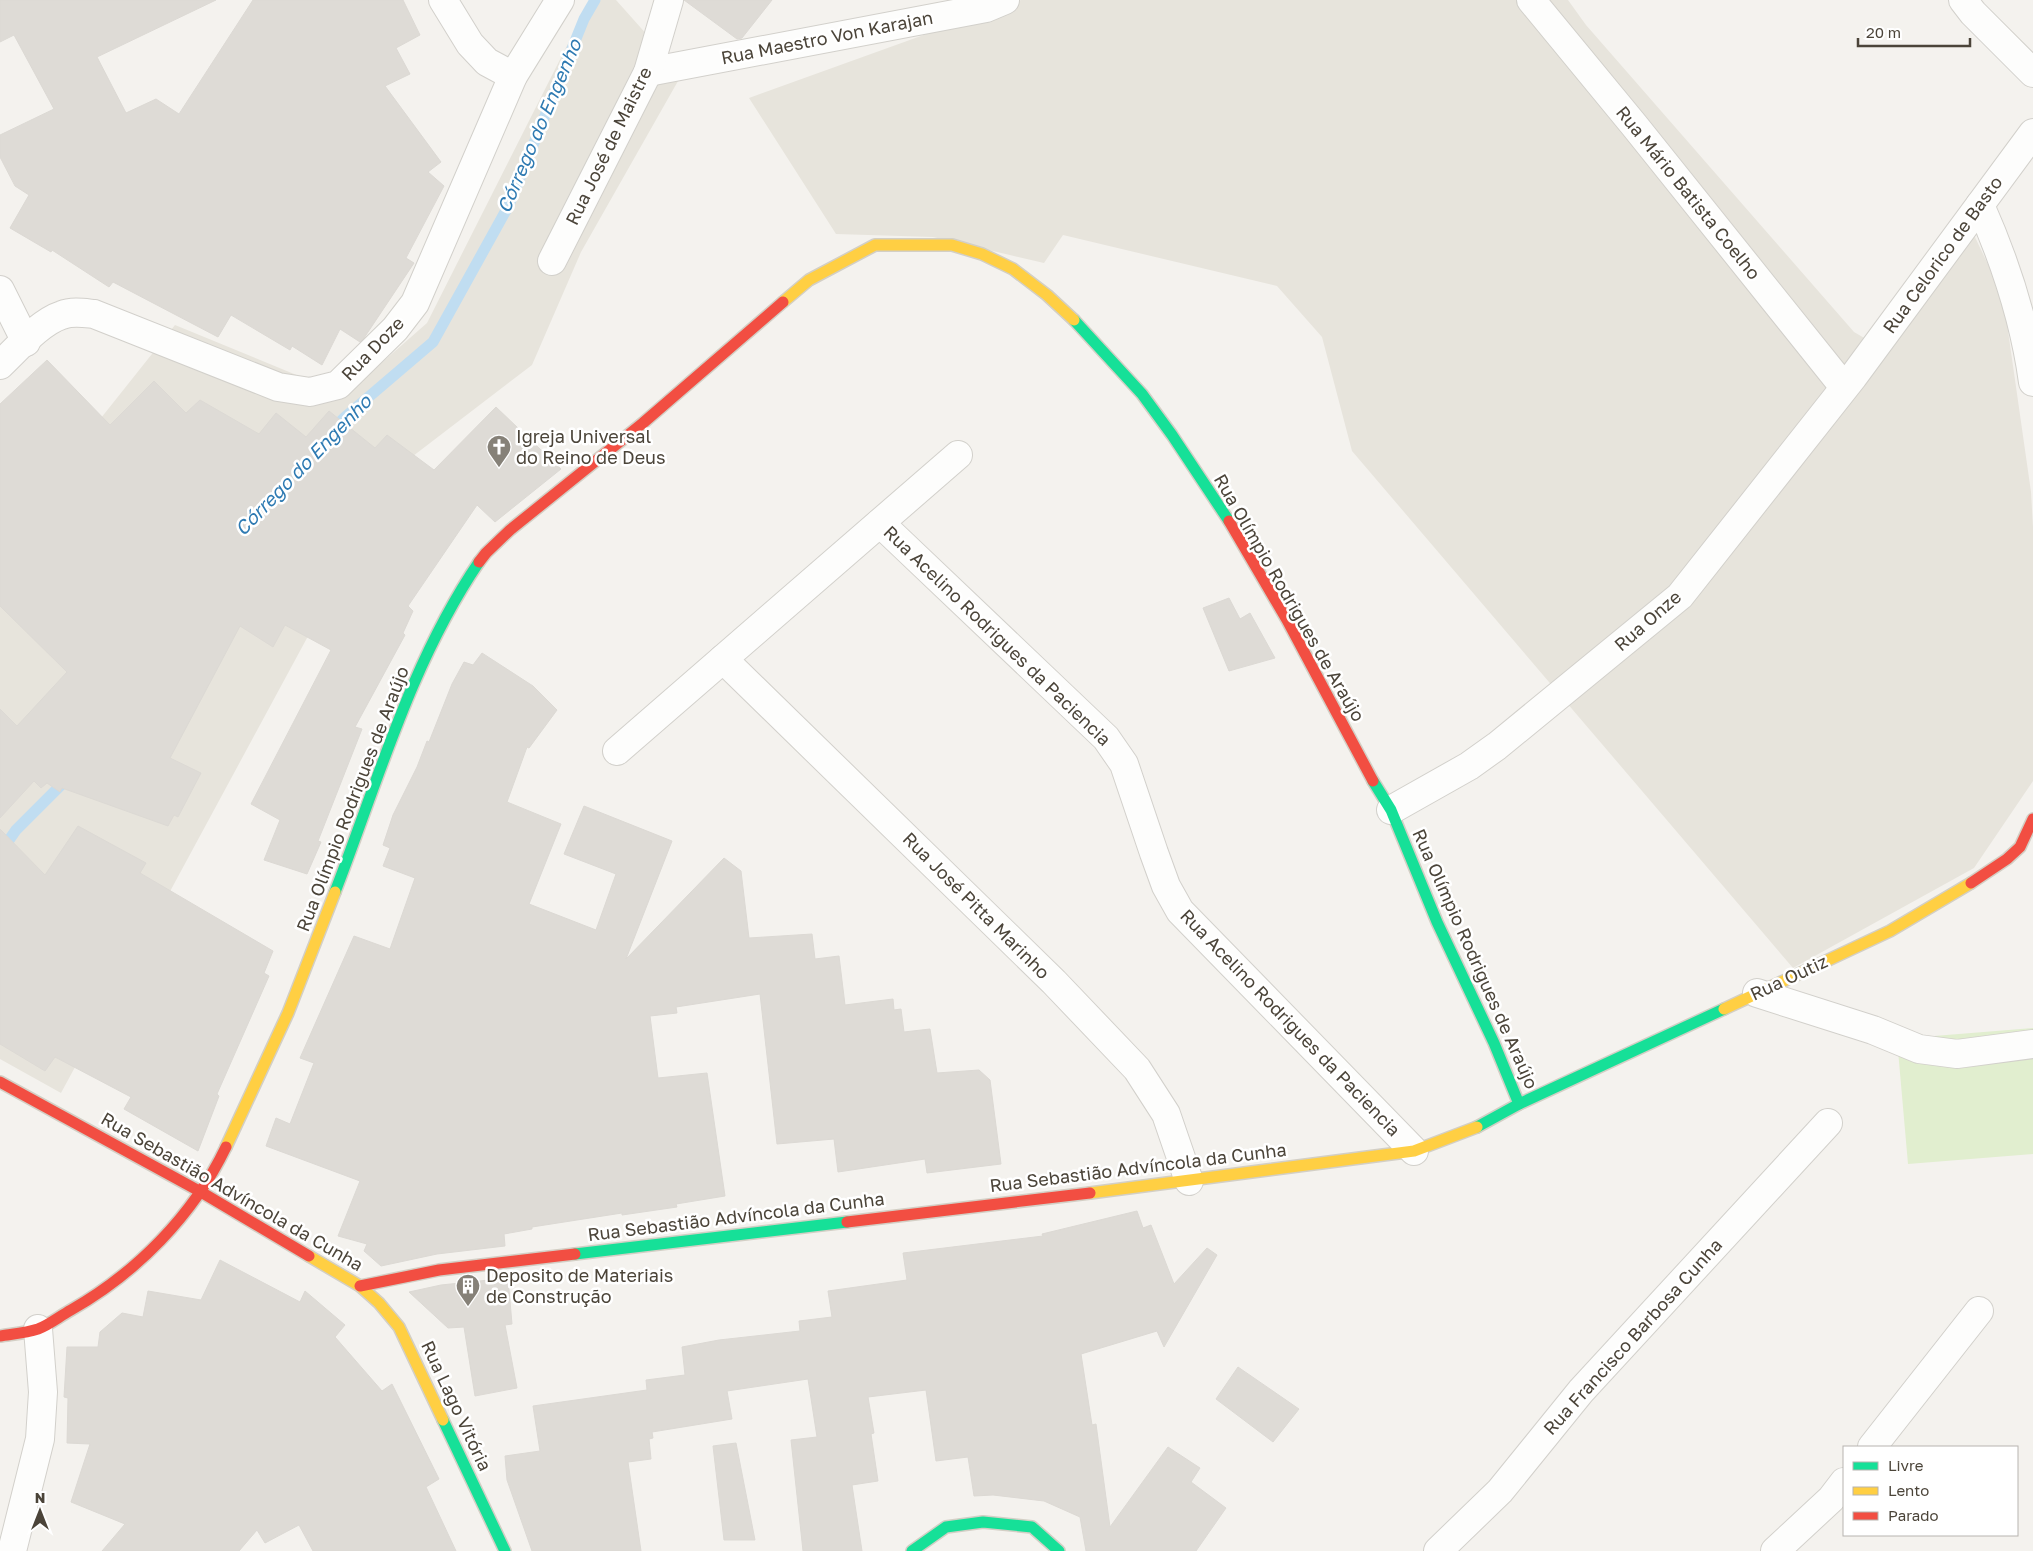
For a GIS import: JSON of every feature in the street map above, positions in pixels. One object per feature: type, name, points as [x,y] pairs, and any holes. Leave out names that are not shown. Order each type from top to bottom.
[{"type":"street","points":[[443,0],[470,44],[487,62],[513,76]]},
{"type":"street","name":"Rua Doze","points":[[0,365],[48,322],[63,314],[77,312],[94,314],[278,387],[310,392],[338,385],[395,329],[415,303],[513,76],[560,0]]},
{"type":"street","name":"Rua José de Maistre","points":[[552,261],[648,72],[669,0]]},
{"type":"street","name":"Rua Maestro Von Karajan","points":[[648,72],[986,8],[1005,0]]},
{"type":"street","name":"Rua Mário Batista Coelho","points":[[1531,0],[1848,382]]},
{"type":"street","points":[[1963,0],[1973,13],[2033,73]]},
{"type":"street","name":"Rua Celorico de Basto","points":[[1848,382],[2033,133]]},
{"type":"street","points":[[1980,205],[1996,242],[2010,287],[2030,356],[2033,382]]},
{"type":"street","name":"Rua Olímpio Rodrigues de Araújo","points":[[0,1336],[38,1329],[88,1300],[130,1270],[165,1235],[201,1192],[218,1163],[288,1013],[353,846],[398,720],[442,624],[464,585],[486,553],[510,530],[643,423],[809,280],[875,245],[952,245],[982,254],[1013,269],[1047,295],[1081,326],[1142,394],[1220,507],[1287,620],[1380,794],[1391,810],[1437,922],[1494,1042],[1519,1104]]},
{"type":"street","points":[[0,290],[26,342]]},
{"type":"street","name":"Rua Onze","points":[[1391,810],[1468,766],[1497,746],[1680,596],[1848,382]]},
{"type":"street","name":"Rua Acelino Rodrigues da Paciencia","points":[[617,751],[958,455]]},
{"type":"street","name":"Rua Acelino Rodrigues da Paciencia","points":[[880,523],[1106,738],[1124,764],[1166,886],[1180,911],[1414,1151]]},
{"type":"street","name":"Rua José Pitta Marinho","points":[[723,659],[1047,975],[1136,1069],[1166,1114],[1190,1181]]},
{"type":"street","name":"Rua Outiz","points":[[1519,1104],[1890,931],[1980,878],[2020,847],[2033,819]]},
{"type":"street","points":[[1758,993],[1872,1030],[1919,1049],[1957,1054],[2033,1044]]},
{"type":"street","name":"Rua Sebastião Advíncola da Cunha","points":[[0,1082],[201,1192],[360,1286],[439,1270],[1190,1181],[1414,1151],[1473,1129],[1519,1104]]},
{"type":"street","name":"Rua Francisco Barbosa Cunha","points":[[1438,1551],[1500,1491],[1581,1391],[1828,1123]]},
{"type":"street","name":"Rua Lago Vitória","points":[[360,1286],[379,1303],[399,1327],[505,1551]]},
{"type":"street","points":[[1873,1446],[1979,1311]]},
{"type":"street","points":[[12,1551],[40,1439],[43,1392],[38,1329]]},
{"type":"street","points":[[1775,1551],[1831,1499],[1843,1483]]},
{"type":"street","points":[[912,1551],[946,1527],[984,1522],[1032,1527],[1059,1551]]},
{"type":"shaded area","points":[[590,0],[616,0],[682,74],[581,252],[532,365],[400,466],[61,1093],[0,1059],[0,545],[175,325],[345,395],[427,323]]},
{"type":"shaded area","points":[[1021,0],[1568,0],[1586,25],[1854,332],[1866,339],[1974,235],[2003,296],[2031,492],[2033,527],[2033,781],[1974,868],[1793,968],[1352,451],[1322,337],[1277,286],[1063,235],[1044,263],[933,237],[836,234],[749,98]]},
{"type":"green space","points":[[2033,1028],[2033,1154],[1908,1164],[1897,1039]]},
{"type":"building","points":[[0,0],[216,0],[97,57],[126,113],[156,99],[179,114],[253,0],[403,0],[420,35],[396,48],[410,74],[385,86],[441,162],[428,172],[444,186],[406,258],[414,263],[364,338],[360,342],[340,329],[322,365],[292,346],[290,350],[231,315],[218,337],[113,282],[109,287],[52,250],[51,252],[10,228],[29,195],[15,186],[0,157],[0,135],[54,109],[14,35],[0,42]]},
{"type":"building","points":[[684,0],[772,0],[742,38],[737,39]]},
{"type":"building","points":[[47,360],[110,425],[154,381],[186,413],[200,400],[259,434],[276,413],[306,437],[329,411],[375,448],[387,435],[434,470],[496,407],[561,469],[495,522],[477,505],[408,606],[413,611],[403,633],[405,635],[355,727],[362,729],[318,841],[321,842],[307,874],[264,860],[280,820],[251,804],[331,650],[285,625],[273,647],[240,626],[170,758],[201,773],[178,817],[174,815],[168,826],[62,788],[60,792],[47,783],[41,788],[34,781],[0,818],[0,709],[17,726],[67,672],[0,606],[0,404]]},
{"type":"building","points":[[1229,598],[1240,619],[1250,613],[1275,658],[1229,671],[1203,608]]},
{"type":"building","points":[[482,653],[533,686],[557,710],[529,748],[527,747],[507,802],[561,824],[529,904],[596,930],[616,874],[564,854],[584,806],[672,841],[626,959],[724,858],[741,871],[749,938],[812,934],[815,959],[839,956],[845,1005],[893,999],[894,1010],[901,1009],[904,1032],[930,1029],[937,1073],[979,1070],[990,1080],[1001,1164],[927,1173],[925,1159],[838,1172],[834,1139],[777,1144],[760,994],[676,1007],[677,1013],[650,1016],[658,1078],[707,1073],[725,1196],[676,1204],[677,1207],[622,1215],[622,1213],[532,1227],[532,1229],[504,1234],[505,1246],[437,1254],[381,1266],[364,1251],[367,1244],[338,1236],[360,1181],[266,1146],[276,1118],[290,1124],[314,1063],[300,1058],[354,936],[390,949],[415,878],[383,866],[390,848],[383,845],[393,815],[417,767],[427,741],[429,742],[452,684],[464,662],[473,665]]},
{"type":"building","points":[[78,826],[146,863],[140,873],[273,951],[264,973],[269,976],[217,1094],[219,1096],[198,1151],[124,1109],[131,1097],[55,1057],[45,1071],[0,1044],[0,829],[45,875]]},
{"type":"building","points":[[1137,1211],[1143,1228],[1151,1225],[1174,1284],[1207,1248],[1217,1255],[1164,1347],[1157,1331],[1081,1354],[1092,1425],[1096,1424],[1110,1527],[1168,1447],[1200,1468],[1191,1482],[1226,1508],[1196,1551],[1086,1551],[1080,1517],[1044,1501],[993,1495],[974,1496],[968,1457],[936,1461],[926,1390],[868,1397],[874,1433],[871,1434],[878,1481],[852,1485],[862,1551],[803,1551],[791,1440],[817,1437],[808,1379],[727,1391],[732,1419],[652,1432],[653,1438],[649,1439],[651,1459],[628,1462],[641,1551],[532,1551],[507,1480],[505,1456],[540,1451],[533,1406],[647,1390],[646,1380],[685,1375],[682,1347],[719,1340],[800,1331],[799,1321],[832,1317],[828,1291],[907,1280],[903,1253],[1043,1236],[1042,1234]]},
{"type":"building","points":[[220,1260],[300,1302],[305,1291],[345,1325],[335,1337],[382,1391],[392,1384],[439,1479],[426,1487],[456,1551],[313,1551],[299,1525],[265,1543],[257,1530],[239,1551],[102,1551],[125,1524],[71,1502],[90,1444],[67,1443],[68,1398],[64,1397],[67,1347],[98,1347],[100,1332],[122,1313],[143,1317],[148,1291],[201,1300]]},
{"type":"building","points":[[508,1278],[512,1324],[505,1325],[517,1388],[475,1396],[464,1327],[448,1328],[409,1292],[441,1285]]},
{"type":"building","points":[[1238,1367],[1299,1409],[1273,1442],[1216,1399]]},
{"type":"building","points":[[736,1443],[755,1540],[724,1540],[713,1446]]},
{"type":"waterway","name":"Córrego do Engenho","points":[[331,431],[433,342],[509,205],[584,19],[595,0]]},
{"type":"waterway","name":"Córrego do Engenho","points":[[0,853],[16,830],[68,778]]},
{"type":"traffic: fast","points":[[1074,320],[1142,394],[1172,435],[1229,521]]},
{"type":"traffic: fast","points":[[335,892],[415,681],[455,600],[479,562]]},
{"type":"traffic: fast","points":[[1373,781],[1391,810],[1437,922],[1494,1043],[1519,1104]]},
{"type":"traffic: fast","points":[[1477,1127],[1519,1104],[1724,1009]]},
{"type":"traffic: fast","points":[[575,1254],[847,1222]]},
{"type":"traffic: fast","points":[[443,1420],[505,1551]]},
{"type":"traffic: fast","points":[[912,1551],[946,1527],[983,1522],[1032,1527],[1059,1551]]},
{"type":"traffic: slow","points":[[783,302],[809,280],[875,245],[952,245],[982,254],[1013,269],[1047,295],[1074,320]]},
{"type":"traffic: slow","points":[[1724,1009],[1890,931],[1971,883]]},
{"type":"traffic: slow","points":[[226,1147],[288,1013],[335,892]]},
{"type":"traffic: slow","points":[[1090,1193],[1414,1151],[1477,1127]]},
{"type":"traffic: slow","points":[[309,1256],[360,1286],[379,1303],[399,1327],[443,1420]]},
{"type":"traffic: jam","points":[[479,562],[510,530],[643,423],[783,302]]},
{"type":"traffic: jam","points":[[1229,521],[1287,620],[1373,781]]},
{"type":"traffic: jam","points":[[1971,883],[2007,859],[2020,847],[2033,819]]},
{"type":"traffic: jam","points":[[0,1082],[201,1192],[309,1256]]},
{"type":"traffic: jam","points":[[0,1336],[38,1329],[118,1279],[140,1260],[180,1219],[213,1172],[226,1147]]},
{"type":"traffic: jam","points":[[847,1222],[1090,1193]]},
{"type":"traffic: jam","points":[[360,1286],[439,1270],[575,1254]]},
{"type":"place","name":"Igreja Universal do Reino de Deus","points":[[499,468]]},
{"type":"place","name":"Deposito de Materiais de Construção","points":[[468,1307]]}]
